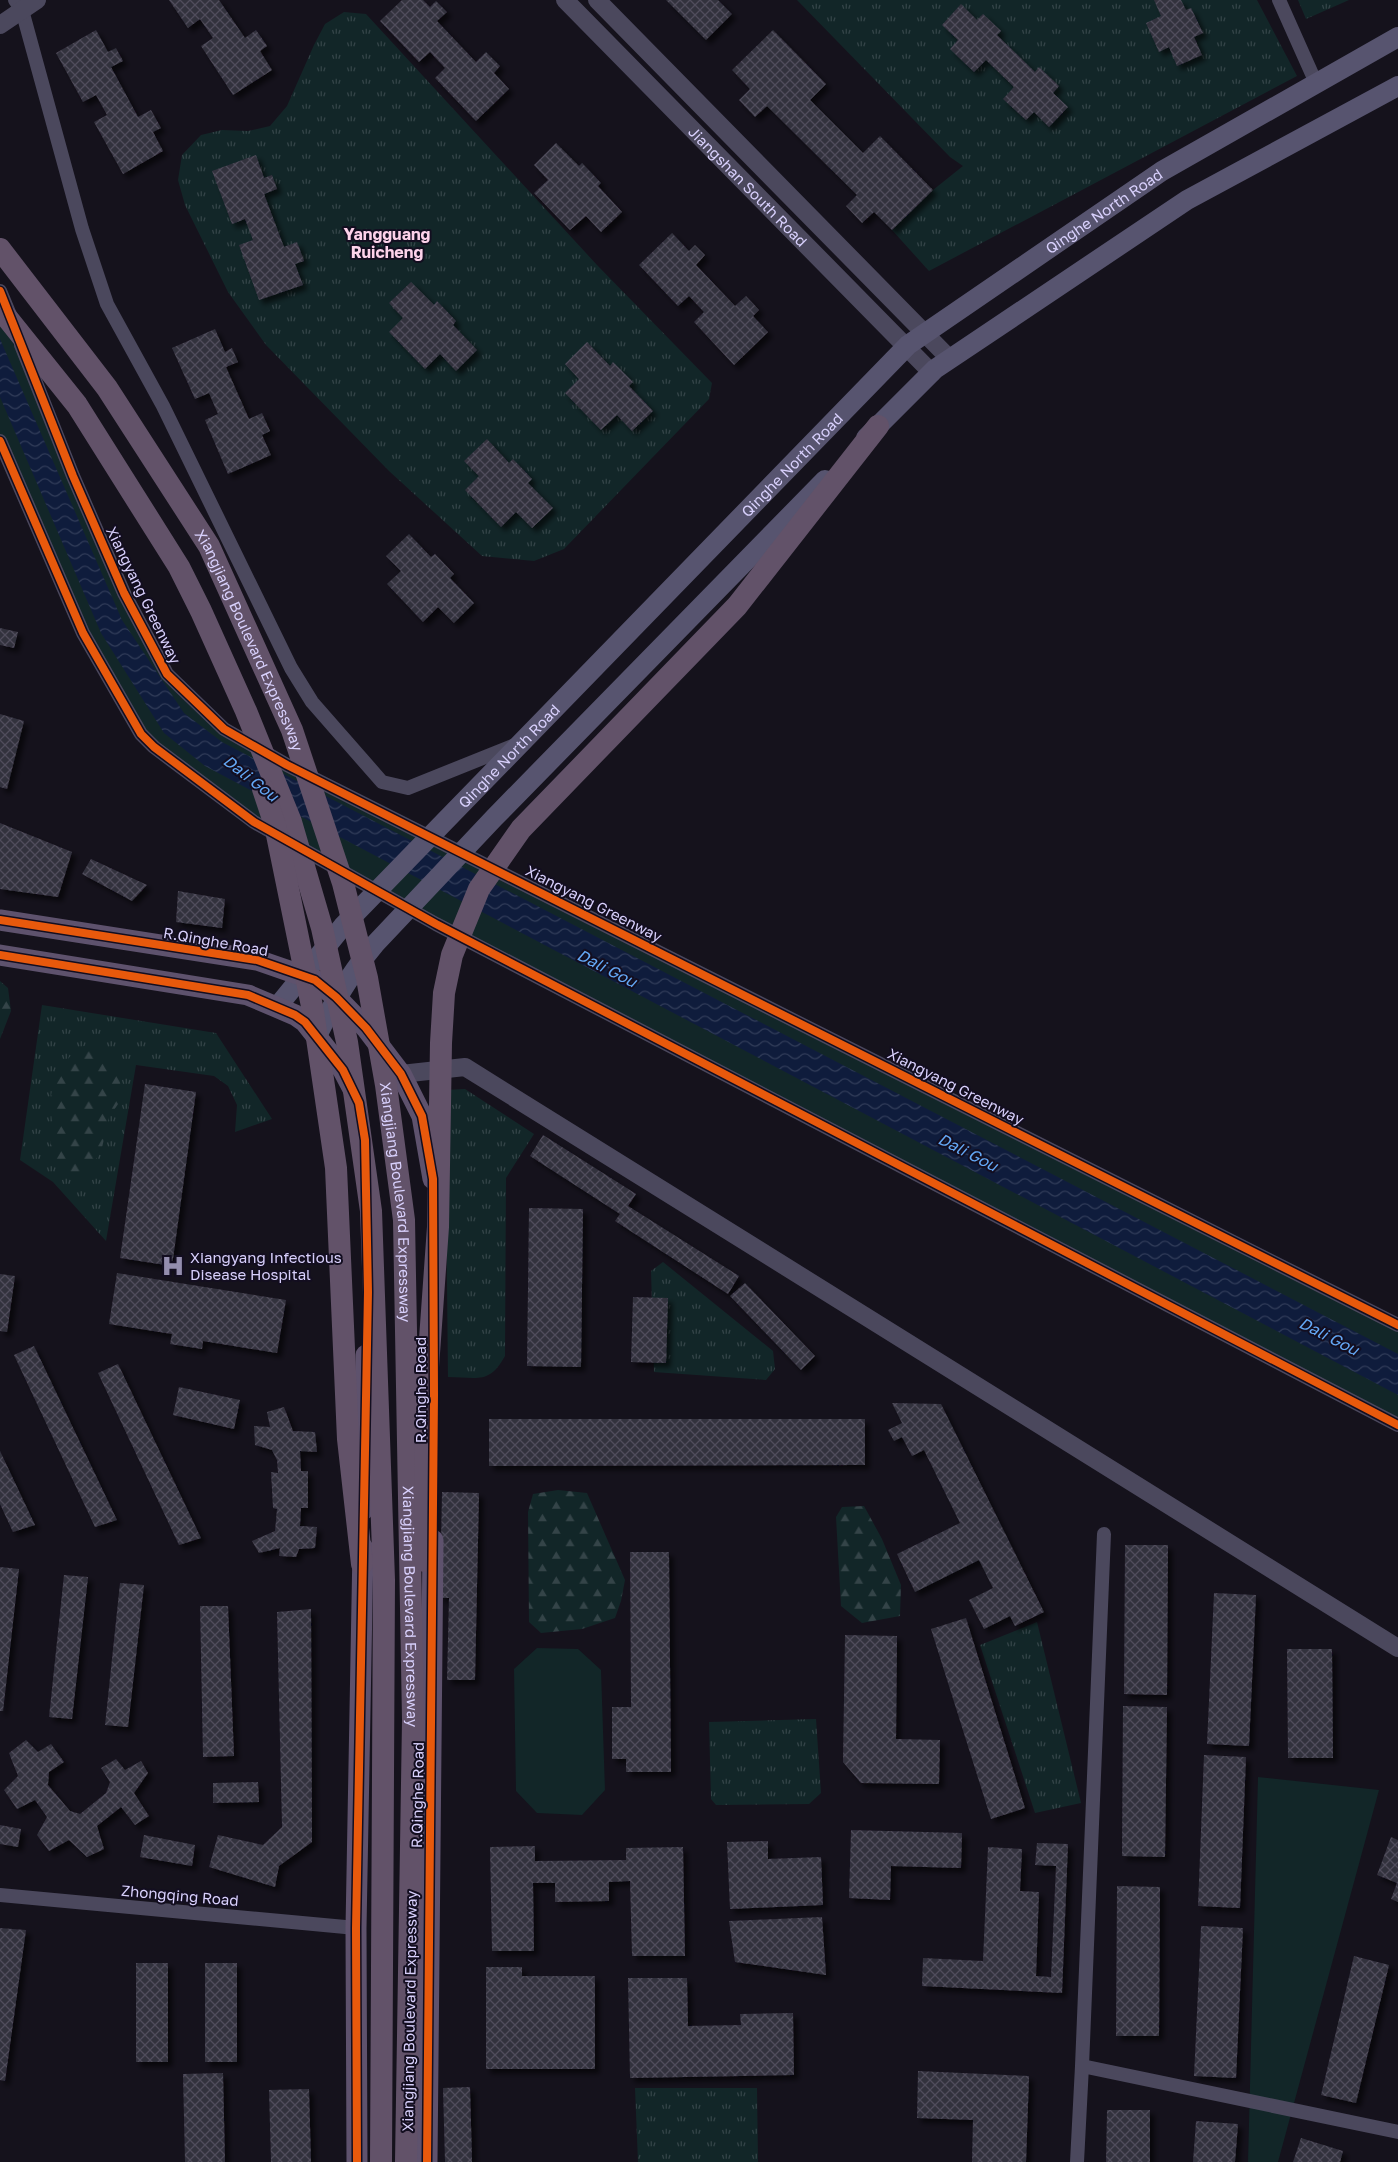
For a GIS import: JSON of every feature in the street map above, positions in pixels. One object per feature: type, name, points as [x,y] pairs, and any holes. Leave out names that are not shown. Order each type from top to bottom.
[{"type":"highway","name":"Xiangjiang Boulevard Expressway","points":[[0,249],[107,388],[209,546],[292,730],[343,883],[371,997],[386,1085],[404,1220],[413,1720],[406,2162]]},
{"type":"highway","name":"Xiangjiang Boulevard Expressway","points":[[0,309],[76,405],[179,567],[201,611],[246,710],[291,822],[322,928],[347,1042],[371,1211],[384,1580],[381,2162]]},
{"type":"highway","points":[[413,1720],[425,1586],[426,1395],[438,1226],[441,1043],[444,994],[452,955],[479,889],[521,829],[736,606],[878,426]]},
{"type":"highway","points":[[201,611],[275,825],[313,1011],[336,1168],[348,1439],[362,1564]]},
{"type":"main road","name":"Qinghe North Road","points":[[277,1007],[350,919],[906,347],[1162,170],[1398,37]]},
{"type":"main road","points":[[317,1036],[336,997],[375,944],[494,818],[932,372],[1187,200],[1398,86]]},
{"type":"main road","name":"R.Qinghe Road","points":[[0,920],[257,960],[315,980],[336,997],[366,1028],[402,1074],[422,1116],[433,1179],[434,1395],[427,2162]]},
{"type":"main road","points":[[0,955],[248,995],[296,1015],[305,1022],[343,1070],[359,1102],[365,1140],[368,1292],[356,1928],[357,2162]]},
{"type":"street","points":[[0,25],[18,5],[37,0]]},
{"type":"street","name":"Jiangshan South Road","points":[[565,0],[932,372]]},
{"type":"street","name":"Jiangshan South Road","points":[[597,0],[950,359]]},
{"type":"street","points":[[1279,0],[1316,83]]},
{"type":"street","points":[[18,5],[82,229],[107,304],[163,406],[291,668],[312,702],[382,782],[408,788],[522,742]]},
{"type":"street","name":"Xiangyang Greenway","points":[[0,290],[73,476],[124,593],[166,674],[224,729],[287,765],[1398,1325]]},
{"type":"street","points":[[0,441],[83,633],[141,734],[154,747],[254,822],[436,924],[1398,1425]]},
{"type":"street","points":[[402,1074],[465,1067],[1398,1648]]},
{"type":"street","points":[[1077,2162],[1104,1534]]},
{"type":"street","name":"Zhongqing Road","points":[[0,1895],[356,1928]]},
{"type":"street","points":[[1082,2066],[1398,2132]]},
{"type":"green space","points":[[797,0],[1257,0],[1297,76],[929,271],[892,230],[933,190],[963,166],[950,157]]},
{"type":"green space","points":[[1298,0],[1349,0],[1306,19]]},
{"type":"green space","points":[[344,12],[366,14],[597,265],[712,383],[709,399],[564,549],[534,561],[482,556],[389,471],[266,345],[228,292],[185,205],[178,180],[182,155],[201,135],[222,130],[248,131],[270,126],[287,106],[325,24]]},
{"type":"green space","points":[[0,291],[73,476],[167,674],[224,729],[1398,1325],[1398,1424],[254,822],[154,747],[83,633],[0,444]]},
{"type":"green space","points":[[0,981],[8,988],[11,1011],[0,1039]]},
{"type":"green space","points":[[42,1005],[216,1033],[272,1119],[235,1132],[237,1105],[228,1086],[214,1076],[136,1065],[106,1241],[53,1182],[20,1160]]},
{"type":"green space","points":[[89,1044],[116,1062],[123,1097],[109,1117],[101,1152],[81,1180],[69,1176],[49,1157],[52,1123],[50,1100],[55,1076],[75,1050]]},
{"type":"green space","points":[[465,1089],[534,1134],[506,1178],[505,1356],[493,1372],[475,1378],[448,1377],[445,1090]]},
{"type":"green space","points":[[663,1262],[773,1351],[775,1369],[766,1380],[654,1372],[651,1271]]},
{"type":"green space","points":[[558,1490],[587,1493],[625,1580],[615,1618],[582,1629],[541,1633],[529,1622],[528,1512],[533,1494]]},
{"type":"green space","points":[[864,1506],[882,1539],[901,1585],[900,1616],[862,1623],[841,1606],[836,1517],[842,1507]]},
{"type":"green space","points":[[1037,1622],[1081,1803],[1035,1813],[980,1645]]},
{"type":"green space","points":[[537,1648],[578,1649],[601,1670],[605,1790],[582,1815],[537,1813],[516,1791],[514,1669]]},
{"type":"green space","points":[[816,1719],[821,1793],[809,1804],[716,1805],[711,1799],[709,1722]]},
{"type":"green space","points":[[1258,1777],[1379,1790],[1278,2162],[1248,2162]]},
{"type":"green space","points":[[635,2088],[757,2088],[758,2162],[638,2162]]},
{"type":"water","name":"Dali Gou","points":[[0,339],[122,620],[184,713],[222,742],[1398,1354],[1398,1395],[205,766],[164,733],[101,633],[0,397]]},
{"type":"building","points":[[169,0],[219,0],[245,38],[256,30],[267,46],[260,51],[272,70],[233,95],[201,46],[213,38],[200,19],[188,28]]},
{"type":"building","points":[[402,0],[423,0],[430,7],[436,1],[447,12],[437,21],[476,62],[486,52],[500,66],[494,73],[509,89],[476,121],[435,78],[445,68],[430,52],[419,62],[380,21]]},
{"type":"building","points":[[666,0],[718,0],[732,14],[706,40]]},
{"type":"building","points":[[1154,0],[1181,0],[1186,10],[1191,8],[1203,33],[1194,37],[1202,55],[1177,66],[1169,47],[1159,52],[1146,23],[1161,16]]},
{"type":"building","points":[[961,4],[977,20],[983,14],[1001,31],[997,35],[1035,72],[1039,67],[1059,86],[1053,93],[1068,107],[1049,127],[1034,112],[1026,120],[1003,99],[1014,87],[986,60],[974,72],[950,49],[958,40],[942,25]]},
{"type":"building","points":[[96,30],[108,52],[116,48],[123,61],[111,67],[138,117],[151,110],[161,128],[153,132],[163,151],[123,174],[94,122],[107,115],[96,95],[83,102],[56,53]]},
{"type":"building","points":[[773,30],[826,84],[810,100],[863,153],[880,136],[933,190],[892,230],[874,212],[862,223],[846,206],[857,195],[767,106],[755,117],[739,100],[750,89],[732,70]]},
{"type":"building","points":[[556,143],[579,166],[582,163],[601,183],[598,186],[622,212],[601,232],[586,216],[570,230],[534,193],[548,180],[534,165]]},
{"type":"building","points":[[256,155],[264,178],[272,175],[277,189],[264,194],[284,247],[297,242],[304,261],[295,264],[303,285],[259,300],[239,245],[253,240],[245,219],[232,224],[212,171]]},
{"type":"building","points":[[672,233],[689,251],[695,245],[705,255],[696,265],[735,306],[746,296],[759,310],[753,316],[768,332],[734,365],[694,322],[704,312],[689,296],[678,306],[639,265]]},
{"type":"building","points":[[411,282],[434,305],[437,301],[456,321],[453,325],[477,350],[456,371],[440,354],[425,369],[389,332],[403,318],[389,303]]},
{"type":"building","points":[[215,329],[225,352],[232,348],[238,362],[226,367],[249,419],[262,413],[270,431],[262,435],[271,455],[228,474],[205,420],[218,414],[209,393],[195,399],[172,348]]},
{"type":"building","points":[[587,342],[610,366],[613,362],[633,382],[629,386],[653,411],[632,431],[617,415],[601,430],[565,393],[579,379],[565,364]]},
{"type":"building","points":[[487,439],[509,463],[513,459],[532,479],[528,483],[553,508],[532,528],[516,512],[501,527],[465,490],[479,476],[464,461]]},
{"type":"building","points":[[409,534],[431,557],[435,554],[454,574],[450,578],[474,603],[454,623],[438,607],[423,622],[387,584],[401,571],[386,556]]},
{"type":"building","points":[[0,628],[18,632],[14,648],[0,645]]},
{"type":"building","points":[[0,714],[24,721],[7,789],[0,787]]},
{"type":"building","points":[[0,823],[72,852],[58,897],[0,889]]},
{"type":"building","points":[[91,859],[147,885],[132,901],[82,874]]},
{"type":"building","points":[[178,891],[225,899],[222,928],[176,922]]},
{"type":"building","points":[[145,1084],[196,1092],[172,1266],[120,1258]]},
{"type":"building","points":[[543,1135],[636,1194],[628,1206],[739,1276],[728,1294],[615,1221],[620,1214],[530,1156]]},
{"type":"building","points":[[529,1208],[583,1209],[581,1367],[527,1366]]},
{"type":"building","points":[[117,1273],[286,1300],[277,1353],[203,1341],[202,1349],[170,1344],[172,1334],[109,1324]]},
{"type":"building","points":[[0,1274],[15,1276],[7,1332],[0,1331]]},
{"type":"building","points":[[745,1283],[815,1356],[801,1370],[730,1296]]},
{"type":"building","points":[[633,1297],[668,1298],[666,1363],[631,1362]]},
{"type":"building","points":[[34,1346],[117,1520],[95,1527],[14,1355]]},
{"type":"building","points":[[118,1364],[201,1538],[179,1545],[98,1373]]},
{"type":"building","points":[[179,1387],[240,1400],[234,1429],[173,1415]]},
{"type":"building","points":[[892,1403],[941,1404],[1044,1612],[1015,1626],[1010,1616],[984,1629],[969,1600],[993,1588],[979,1560],[915,1592],[897,1554],[960,1523],[924,1450],[912,1456],[902,1437],[894,1441],[888,1430],[902,1423]]},
{"type":"building","points":[[284,1407],[293,1431],[315,1432],[317,1452],[300,1451],[301,1471],[308,1471],[308,1508],[301,1508],[300,1526],[317,1527],[315,1548],[299,1549],[296,1557],[279,1556],[280,1548],[259,1553],[252,1541],[275,1531],[277,1509],[273,1508],[271,1472],[278,1473],[277,1460],[272,1450],[255,1445],[254,1426],[270,1427],[267,1412]]},
{"type":"building","points":[[489,1419],[865,1419],[865,1465],[489,1466]]},
{"type":"building","points":[[0,1451],[35,1525],[13,1532],[0,1504]]},
{"type":"building","points":[[442,1492],[479,1493],[475,1680],[447,1680],[449,1598],[440,1598]]},
{"type":"building","points":[[1125,1545],[1168,1545],[1167,1695],[1124,1694]]},
{"type":"building","points":[[630,1552],[669,1552],[671,1772],[626,1772],[626,1759],[612,1759],[612,1707],[631,1707]]},
{"type":"building","points":[[0,1567],[19,1569],[3,1711],[0,1711]]},
{"type":"building","points":[[64,1575],[88,1577],[72,1719],[49,1717]]},
{"type":"building","points":[[120,1583],[144,1585],[128,1727],[105,1725]]},
{"type":"building","points":[[1214,1593],[1256,1595],[1249,1746],[1207,1744]]},
{"type":"building","points":[[200,1606],[228,1606],[234,1756],[203,1757]]},
{"type":"building","points":[[311,1609],[312,1842],[279,1866],[275,1887],[209,1867],[218,1835],[263,1845],[282,1827],[277,1612]]},
{"type":"building","points":[[966,1618],[1025,1808],[991,1819],[931,1629]]},
{"type":"building","points":[[845,1635],[897,1636],[896,1739],[940,1740],[939,1784],[861,1783],[843,1762]]},
{"type":"building","points":[[1287,1649],[1332,1649],[1333,1758],[1288,1758]]},
{"type":"building","points":[[1123,1706],[1167,1707],[1165,1857],[1122,1856]]},
{"type":"building","points":[[26,1740],[38,1752],[51,1744],[64,1762],[49,1772],[48,1785],[70,1811],[80,1814],[106,1793],[110,1782],[101,1768],[116,1759],[125,1770],[141,1761],[148,1773],[134,1793],[149,1816],[135,1825],[121,1807],[97,1826],[104,1849],[87,1857],[69,1840],[49,1851],[37,1835],[47,1817],[35,1800],[17,1809],[4,1790],[18,1776],[9,1753]]},
{"type":"building","points":[[1204,1755],[1246,1757],[1240,1908],[1198,1906]]},
{"type":"building","points":[[258,1782],[259,1802],[213,1803],[213,1783]]},
{"type":"building","points":[[0,1825],[21,1829],[18,1847],[0,1844]]},
{"type":"building","points":[[851,1830],[962,1833],[961,1868],[891,1866],[890,1900],[849,1898]]},
{"type":"building","points":[[144,1835],[195,1845],[192,1866],[140,1857]]},
{"type":"building","points":[[1391,1837],[1398,1840],[1398,1902],[1391,1899],[1397,1883],[1377,1875]]},
{"type":"building","points":[[768,1841],[768,1859],[821,1857],[823,1905],[730,1909],[727,1842]]},
{"type":"building","points":[[1037,1843],[1068,1844],[1062,1993],[922,1986],[923,1958],[983,1961],[988,1847],[1022,1849],[1020,1891],[1039,1892],[1036,1976],[1051,1977],[1056,1866],[1035,1865]]},
{"type":"building","points":[[535,1846],[535,1861],[626,1860],[626,1848],[683,1847],[685,1956],[632,1956],[630,1881],[609,1882],[609,1901],[555,1902],[555,1883],[533,1883],[534,1951],[492,1951],[490,1847]]},
{"type":"building","points":[[1117,1886],[1160,1887],[1159,2036],[1116,2036]]},
{"type":"building","points":[[822,1917],[826,1975],[735,1962],[729,1921]]},
{"type":"building","points":[[1201,1926],[1243,1928],[1236,2078],[1194,2076]]},
{"type":"building","points":[[0,1928],[26,1930],[5,2081],[0,2080]]},
{"type":"building","points":[[1354,1956],[1389,1965],[1356,2103],[1321,2095]]},
{"type":"building","points":[[136,1963],[168,1963],[168,2062],[136,2062]]},
{"type":"building","points":[[205,1963],[237,1963],[237,2062],[205,2062]]},
{"type":"building","points":[[486,1967],[522,1967],[522,1976],[595,1976],[595,2069],[486,2069]]},
{"type":"building","points":[[628,1978],[687,1978],[688,2026],[741,2025],[740,2014],[793,2013],[794,2075],[630,2078]]},
{"type":"building","points":[[918,2071],[1029,2076],[1026,2162],[972,2162],[973,2120],[917,2118]]},
{"type":"building","points":[[223,2073],[225,2162],[185,2162],[183,2074]]},
{"type":"building","points":[[470,2087],[472,2162],[445,2162],[443,2088]]},
{"type":"building","points":[[309,2089],[311,2162],[271,2162],[269,2090]]},
{"type":"building","points":[[1107,2110],[1150,2110],[1150,2162],[1106,2162]]},
{"type":"building","points":[[1196,2121],[1238,2124],[1235,2162],[1193,2162]]},
{"type":"building","points":[[1301,2138],[1343,2151],[1340,2162],[1293,2162]]},
{"type":"cycle path","points":[[0,291],[73,476],[124,593],[167,674],[224,729],[287,765],[1398,1325]]},
{"type":"cycle path","points":[[0,441],[83,633],[141,734],[154,747],[254,822],[436,924],[1398,1425]]},
{"type":"cycle path","points":[[0,920],[257,960],[315,980],[336,997],[366,1028],[401,1074],[422,1116],[433,1179],[434,1395],[427,2162]]},
{"type":"cycle path","points":[[0,955],[248,995],[295,1015],[305,1022],[343,1070],[359,1103],[365,1140],[368,1292],[356,1928],[357,2162]]},
{"type":"place","name":"Xiangyang Infectious Disease Hospital","points":[[173,1266]]},
{"type":"district","name":"Yangguang Ruicheng","points":[[387,243]]}]
